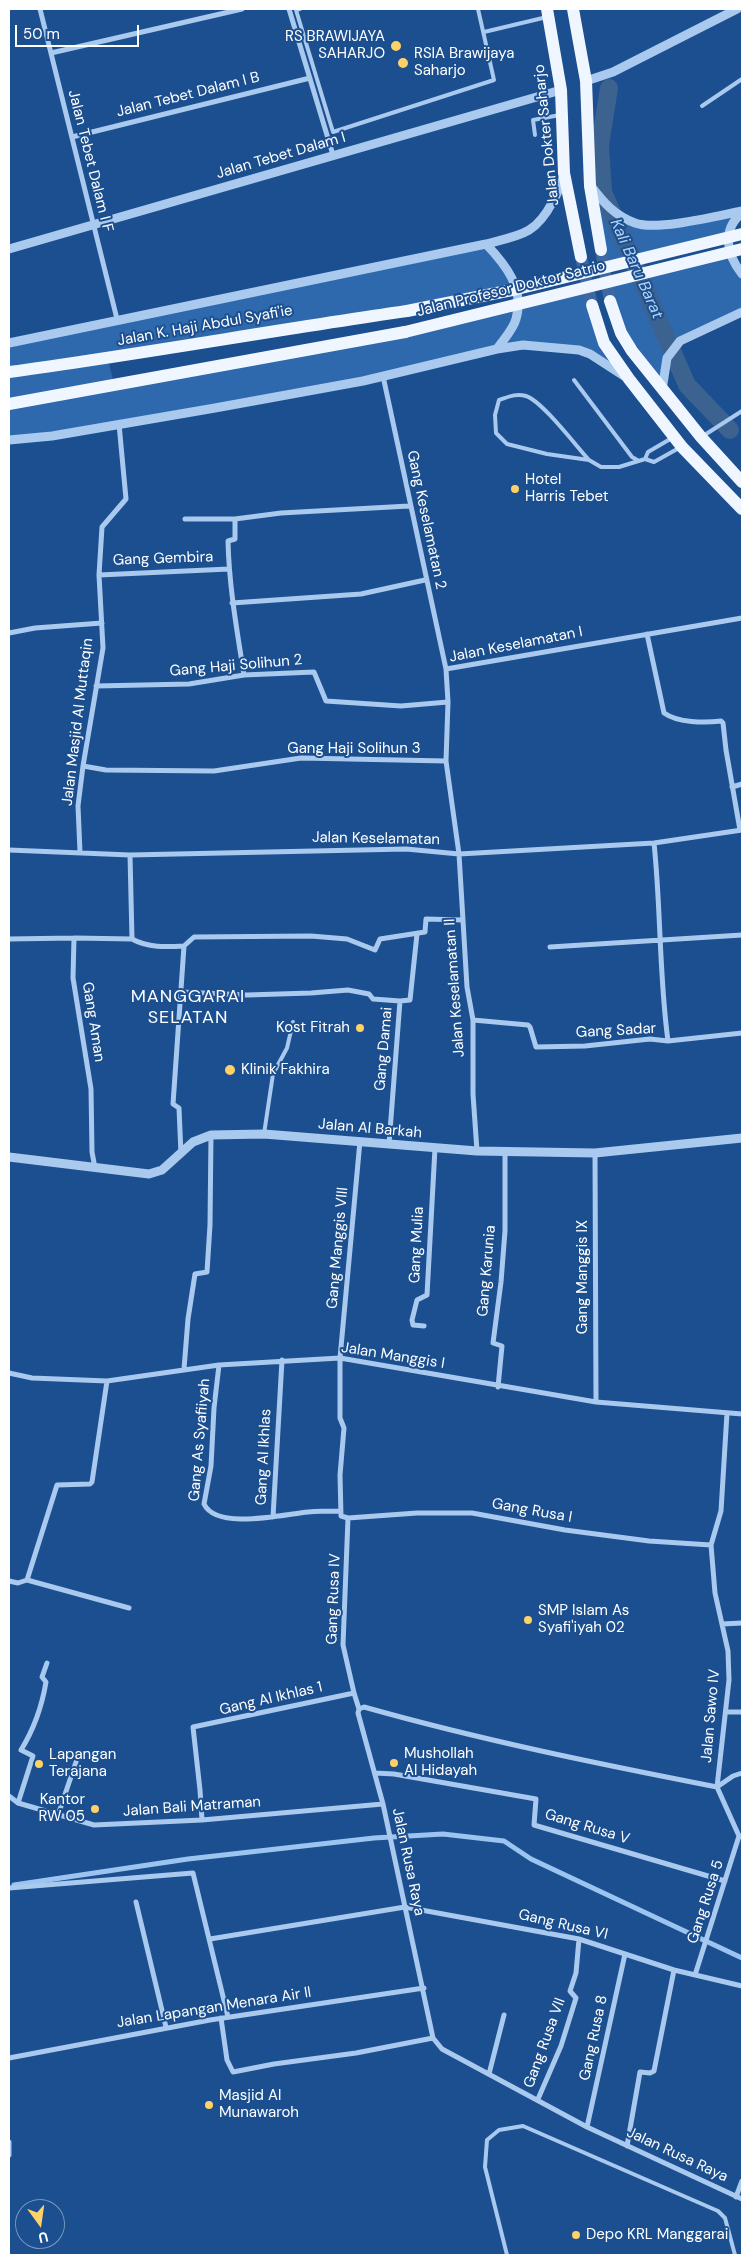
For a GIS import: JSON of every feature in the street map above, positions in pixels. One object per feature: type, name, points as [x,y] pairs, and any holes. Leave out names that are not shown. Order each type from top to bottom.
[{"type":"main road","points":[[573,9],[586,81],[590,186],[601,250]]},
{"type":"main road","name":"Jalan Dokter Saharjo","points":[[548,13],[561,90],[564,173],[580,257]]},
{"type":"main road","name":"Jalan Profesor Doktor Satrio","points":[[407,312],[517,289],[742,234]]},
{"type":"main road","name":"Jalan Profesor Doktor Satrio","points":[[9,404],[405,332],[742,249]]},
{"type":"main road","points":[[610,301],[621,333],[662,390],[742,482]]},
{"type":"main road","points":[[592,305],[604,344],[629,379],[678,442],[742,509]]},
{"type":"main road","name":"Jalan K. Haji Abdul Syafi'ie","points":[[9,372],[124,357],[251,335],[407,312]]},
{"type":"street","name":"Jalan Tebet Dalam I F","points":[[40,9],[117,319]]},
{"type":"street","points":[[51,53],[242,9]]},
{"type":"street","points":[[289,9],[334,155]]},
{"type":"street","points":[[586,81],[613,72],[737,9]]},
{"type":"street","name":"Jalan Tebet Dalam I B","points":[[72,137],[310,78]]},
{"type":"street","name":"Jalan Tebet Dalam I","points":[[9,250],[561,90]]},
{"type":"street","points":[[9,343],[117,319],[486,244],[523,234],[544,219],[561,187],[564,173]]},
{"type":"street","points":[[590,186],[607,207],[636,224],[675,223],[742,212]]},
{"type":"street","points":[[742,212],[731,225],[728,242],[736,266],[742,274]]},
{"type":"street","points":[[486,244],[504,265],[517,291],[516,320],[497,349]]},
{"type":"street","points":[[662,390],[667,358],[680,341],[742,312]]},
{"type":"street","points":[[9,440],[52,436],[383,376],[497,349],[523,345],[579,350],[590,354],[629,379]]},
{"type":"street","name":"Gang Keselamatan 2","points":[[383,376],[409,506],[446,669]]},
{"type":"street","name":"Jalan Masjid Al Muttaqin","points":[[80,852],[78,806],[103,648],[99,575],[102,527],[126,499],[119,424]]},
{"type":"street","points":[[185,519],[235,519],[281,513],[409,506]]},
{"type":"street","points":[[235,519],[235,539],[228,541],[229,569],[232,603],[244,676]]},
{"type":"street","name":"Gang Gembira","points":[[99,575],[229,569]]},
{"type":"street","points":[[232,603],[361,594],[425,580]]},
{"type":"street","name":"Jalan Keselamatan I","points":[[459,854],[446,761],[448,702],[446,669],[742,618]]},
{"type":"street","points":[[9,633],[35,628],[102,623]]},
{"type":"street","points":[[647,634],[664,713],[670,717],[685,720],[721,721],[723,723],[732,786],[741,830]]},
{"type":"street","name":"Gang Haji Solihun 2","points":[[96,686],[188,684],[244,676],[314,672],[326,701],[401,706],[448,702]]},
{"type":"street","name":"Gang Haji Solihun 3","points":[[83,766],[106,770],[214,771],[301,758],[446,761]]},
{"type":"street","points":[[732,786],[742,784]]},
{"type":"street","name":"Jalan Keselamatan","points":[[9,850],[130,855],[406,849],[459,854],[654,843],[741,830]]},
{"type":"street","name":"Gang Sadar","points":[[473,1020],[528,1025],[530,1026],[536,1046],[585,1046],[650,1039],[668,1041],[662,998],[659,892],[654,843]]},
{"type":"street","name":"Jalan Keselamatan II","points":[[459,854],[467,986],[473,1020],[473,1094],[477,1151]]},
{"type":"street","points":[[130,855],[132,939]]},
{"type":"street","points":[[9,939],[132,939],[140,943],[162,947],[184,946],[194,937],[310,936],[347,939],[375,950],[380,938],[425,932],[426,918],[462,920]]},
{"type":"street","name":"Gang Damai","points":[[389,1145],[400,1001],[410,1000],[417,934]]},
{"type":"street","points":[[550,947],[742,935]]},
{"type":"street","name":"Gang Aman","points":[[74,938],[73,978],[91,1090],[92,1152],[95,1169]]},
{"type":"street","points":[[181,1155],[179,1108],[172,1104],[184,946]]},
{"type":"street","points":[[181,992],[256,994],[348,990],[369,994],[373,999],[400,1001]]},
{"type":"street","points":[[668,1041],[742,1033]]},
{"type":"street","name":"Jalan Al Barkah","points":[[9,1157],[95,1169],[149,1174],[162,1170],[181,1155],[193,1142],[211,1135],[264,1134],[477,1151],[595,1153],[742,1138]]},
{"type":"street","points":[[184,1369],[188,1319],[195,1274],[207,1272],[210,1226],[211,1135]]},
{"type":"street","name":"Gang Manggis VIII","points":[[340,1511],[344,1428],[340,1418],[340,1358],[360,1141]]},
{"type":"street","name":"Gang Mulia","points":[[424,1326],[413,1325],[412,1320],[417,1300],[427,1296],[435,1148]]},
{"type":"street","name":"Gang Karunia","points":[[498,1387],[502,1346],[493,1343],[505,1231],[505,1151]]},
{"type":"street","name":"Gang Manggis IX","points":[[595,1153],[596,1402]]},
{"type":"street","name":"Jalan Manggis I","points":[[9,1373],[32,1378],[107,1382],[219,1364],[340,1358],[498,1387],[596,1402],[742,1414]]},
{"type":"street","name":"Gang Al Ikhlas","points":[[282,1360],[273,1517],[307,1512],[340,1511]]},
{"type":"street","name":"Gang As Syafiiyah","points":[[219,1364],[214,1408],[211,1466],[204,1504],[207,1510],[222,1517],[246,1519],[273,1517]]},
{"type":"street","points":[[27,1580],[55,1487],[61,1484],[90,1484],[92,1482],[107,1382]]},
{"type":"street","name":"Jalan Sawo IV","points":[[717,1787],[727,1712],[728,1651],[715,1593],[711,1545],[721,1511],[727,1413]]},
{"type":"street","points":[[340,1511],[341,1516],[348,1518]]},
{"type":"street","name":"Gang Rusa I","points":[[348,1518],[417,1513],[472,1513],[565,1530],[649,1541],[711,1545]]},
{"type":"street","name":"Gang Rusa IV","points":[[348,1518],[343,1645],[354,1693],[360,1709]]},
{"type":"street","points":[[9,1581],[18,1583],[27,1580],[129,1608]]},
{"type":"street","points":[[722,1624],[742,1623]]},
{"type":"street","points":[[18,1803],[33,1756],[21,1750],[31,1734],[43,1696],[46,1682],[42,1677],[47,1662]]},
{"type":"street","name":"Gang Al Ikhlas 1","points":[[202,1820],[192,1727],[354,1693]]},
{"type":"street","points":[[360,1709],[364,1707],[549,1754],[717,1787],[733,1776],[742,1773]]},
{"type":"street","name":"Jalan Rusa Raya","points":[[360,1709],[358,1713],[383,1804],[424,1988],[433,2038],[442,2049],[587,2127],[739,2198]]},
{"type":"street","points":[[727,1712],[742,1712]]},
{"type":"street","points":[[58,1815],[76,1762]]},
{"type":"street","name":"Gang Rusa V","points":[[375,1773],[394,1774],[536,1799],[534,1825],[725,1880]]},
{"type":"street","points":[[717,1787],[741,1837]]},
{"type":"street","name":"Jalan Bali Matraman","points":[[9,1796],[18,1803],[94,1825],[202,1820],[383,1804]]},
{"type":"street","name":"Gang Rusa 5","points":[[696,1975],[725,1880],[741,1837]]},
{"type":"street","points":[[9,1888],[193,1873],[228,2017]]},
{"type":"street","points":[[136,1902],[166,2027]]},
{"type":"street","name":"Gang Rusa VI","points":[[210,1939],[405,1907],[579,1939],[674,1970],[742,1986]]},
{"type":"street","name":"Gang Rusa VII","points":[[538,2100],[561,2046],[576,1998],[570,1991],[576,1973],[579,1939]]},
{"type":"street","name":"Gang Rusa 8","points":[[587,2127],[625,1954]]},
{"type":"street","points":[[627,2146],[640,2072],[650,2073],[654,2071],[674,1970]]},
{"type":"street","name":"Jalan Lapangan Menara Air II","points":[[9,2058],[166,2027],[424,1988]]},
{"type":"street","points":[[489,2074],[504,2015]]},
{"type":"street","points":[[220,2018],[227,2060],[233,2072],[274,2064],[356,2053],[433,2038]]},
{"type":"street","points":[[9,2142],[9,2155]]},
{"type":"street","points":[[739,2198],[742,2181]]},
{"type":"lane","points":[[300,9],[296,10],[333,132],[494,80],[478,9]]},
{"type":"lane","points":[[484,32],[548,13]]},
{"type":"lane","points":[[702,106],[742,79]]},
{"type":"lane","points":[[536,135],[533,120],[562,114]]},
{"type":"lane","points":[[574,380],[632,457],[639,461]]},
{"type":"lane","points":[[589,460],[547,454],[507,444],[496,433],[495,415],[499,400],[513,395],[527,396],[550,416],[589,460],[601,467],[611,468],[645,459],[654,462],[678,442]]},
{"type":"lane","points":[[702,437],[742,411]]},
{"type":"lane","points":[[645,459],[648,452],[678,442]]},
{"type":"lane","points":[[264,1134],[273,1074],[287,1048],[293,1022]]},
{"type":"lane","points":[[507,2255],[486,2167],[488,2140],[500,2130],[523,2126],[718,2211],[725,2218],[735,2255]]},
{"type":"shaded area","points":[[590,186],[607,207],[636,224],[653,225],[742,211],[728,233],[605,265]]},
{"type":"shaded area","points":[[486,244],[517,289],[108,359],[114,384],[244,361],[587,288],[592,305],[629,379],[590,354],[523,345],[383,376],[9,439],[9,343]]},
{"type":"shaded area","points":[[731,252],[742,274],[742,312],[673,350],[662,390],[632,351],[610,301],[607,282]]},
{"type":"waterway","name":"Kali Baru Barat","points":[[609,88],[600,145],[603,192],[687,385],[730,430]]},
{"type":"waterway","points":[[14,1885],[188,1859],[374,1838],[443,1834],[504,1841],[531,1859],[742,1958]]},
{"type":"tunnel","points":[[601,250],[610,301]]},
{"type":"tunnel","points":[[581,257],[592,305]]},
{"type":"place","name":"RS BRAWIJAYA SAHARJO","points":[[396,46]]},
{"type":"place","name":"RSIA Brawijaya Saharjo","points":[[403,63]]},
{"type":"place","name":"Hotel Harris Tebet","points":[[515,489]]},
{"type":"place","name":"Kost Fitrah","points":[[360,1028]]},
{"type":"place","name":"Klinik Fakhira","points":[[230,1070]]},
{"type":"place","name":"SMP Islam As Syafi'iyah 02","points":[[528,1620]]},
{"type":"place","name":"Mushollah Al Hidayah","points":[[394,1763]]},
{"type":"place","name":"Lapangan Terajana","points":[[39,1764]]},
{"type":"place","name":"Kantor RW 05","points":[[95,1809]]},
{"type":"place","name":"Masjid Al Munawaroh","points":[[209,2105]]},
{"type":"place","name":"Depo KRL Manggarai","points":[[576,2235]]},
{"type":"district","name":"MANGGARAI SELATAN","points":[[188,1007]]}]
